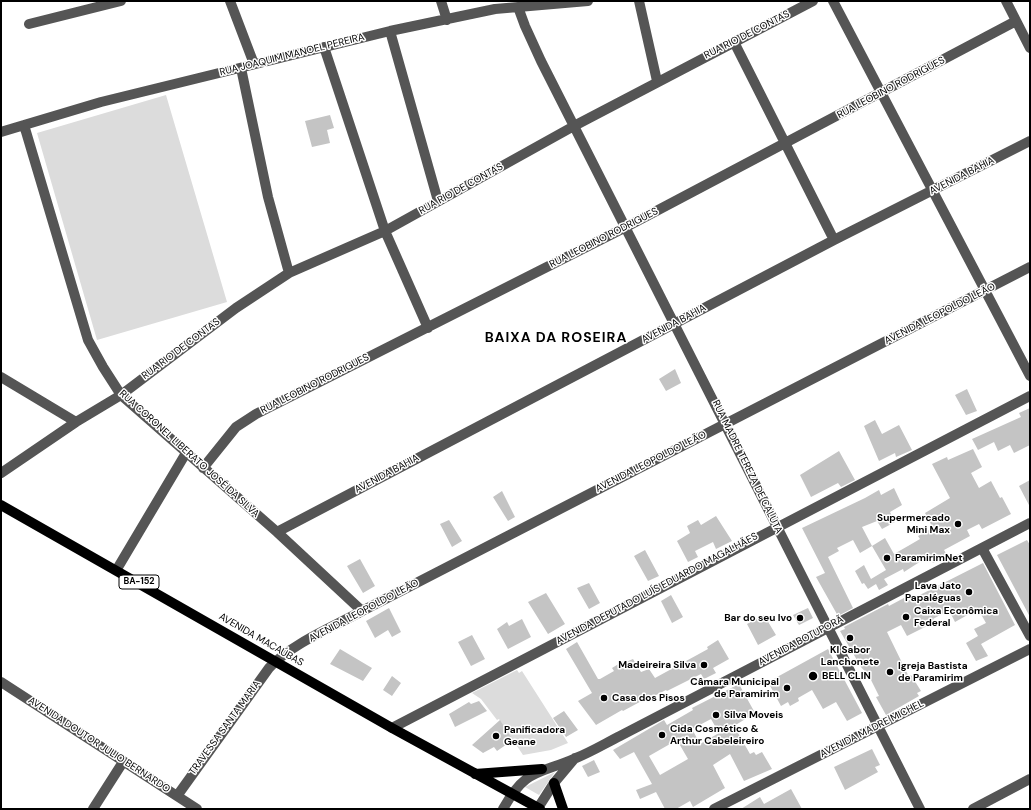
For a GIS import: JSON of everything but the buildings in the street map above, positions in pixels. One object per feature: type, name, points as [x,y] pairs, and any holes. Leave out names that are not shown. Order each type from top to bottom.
[{"type":"main road","name":"AVENIDA MACAÚBAS","points":[[1,505],[117,570],[275,662],[512,794]]},
{"type":"main road","points":[[475,774],[542,769]]},
{"type":"main road","points":[[554,783],[563,809]]},
{"type":"main road","name":"BA-152","points":[[512,794],[539,808]]},
{"type":"street","points":[[29,24],[121,1]]},
{"type":"street","points":[[230,1],[254,64]]},
{"type":"street","points":[[441,1],[447,20]]},
{"type":"street","name":"RUA JOAQUIM MANOEL PEREIRA","points":[[1,132],[101,102],[390,31],[495,9],[588,1]]},
{"type":"street","points":[[639,1],[657,81]]},
{"type":"street","name":"RUA RIO DE CONTAS","points":[[1,473],[76,422],[121,395],[236,308],[289,273],[384,231],[657,81],[814,1]]},
{"type":"street","points":[[833,1],[934,190],[1030,376]]},
{"type":"street","points":[[1006,1],[1030,48]]},
{"type":"street","name":"RUA MADRE TEREZA DE CALUTA","points":[[518,7],[534,47],[920,809]]},
{"type":"street","name":"RUA LEOBINO RODRIGUES","points":[[203,468],[236,427],[251,417],[626,227],[1016,21]]},
{"type":"street","points":[[390,31],[438,201]]},
{"type":"street","points":[[734,42],[834,240]]},
{"type":"street","points":[[324,47],[384,231],[428,328]]},
{"type":"street","points":[[241,68],[268,197],[289,273]]},
{"type":"street","name":"RUA CORONEL LIBERATO JOSÉ DA SILVA","points":[[24,125],[88,340],[121,395],[277,532],[362,611]]},
{"type":"street","name":"AVENIDA BAHIA","points":[[277,532],[834,240],[1030,141]]},
{"type":"street","name":"AVENIDA LEOPOLDO LEÃO","points":[[275,662],[294,648],[362,611],[1030,267]]},
{"type":"street","points":[[2,376],[76,422]]},
{"type":"street","name":"AVENIDA DEPUTADO LUÍS EDUARDO MAGALHÃES","points":[[392,728],[1030,396]]},
{"type":"street","points":[[117,570],[186,453]]},
{"type":"street","name":"AVENIDA BOTUPORÃ","points":[[503,809],[520,783],[542,769],[575,758],[1030,523]]},
{"type":"street","points":[[982,548],[1030,636]]},
{"type":"street","name":"AVENIDA MADRE MICHEL","points":[[714,809],[1030,649]]},
{"type":"street","name":"TRAVESSA SANTA MARIA","points":[[176,796],[275,662]]},
{"type":"street","name":"AVENIDA DOUTOR JULIO BERNARDO","points":[[1,682],[197,809]]},
{"type":"street","points":[[539,808],[554,783],[575,758]]},
{"type":"street","points":[[93,809],[123,762]]},
{"type":"street","points":[[973,809],[1030,779]]},
{"type":"shaded area","points":[[166,95],[227,302],[97,340],[37,133]]},
{"type":"shaded area","points":[[517,670],[519,673],[522,671],[568,743],[551,750],[523,755],[499,719],[497,720],[481,699],[472,693]]},
{"type":"shaded area","points":[[555,772],[539,795],[525,787]]},
{"type":"place","name":"Supermercado Mini Max","points":[[958,524]]},
{"type":"place","name":"ParamirimNet","points":[[887,558]]},
{"type":"place","name":"Lava Jato Papaléguas","points":[[969,592]]},
{"type":"place","name":"Caixa Econômica Federal","points":[[906,617]]},
{"type":"place","name":"Bar do seu Ivo","points":[[800,618]]},
{"type":"place","name":"KI Sabor Lanchonete","points":[[850,638]]},
{"type":"place","name":"Madeireira Silva","points":[[704,665]]},
{"type":"place","name":"Igreja Bastista de Paramirim","points":[[890,672]]},
{"type":"place","name":"BELL CLIN","points":[[813,676]]},
{"type":"place","name":"Câmara Municipal de Paramirim","points":[[787,688]]},
{"type":"place","name":"Casa dos Pisos","points":[[604,698]]},
{"type":"place","name":"Silva Moveis","points":[[716,715]]},
{"type":"place","name":"Cida Cosmético & Arthur Cabeleireiro","points":[[662,735]]},
{"type":"place","name":"Panificadora Geane","points":[[496,736]]},
{"type":"district","name":"BAIXA DA ROSEIRA","points":[[556,338]]}]
